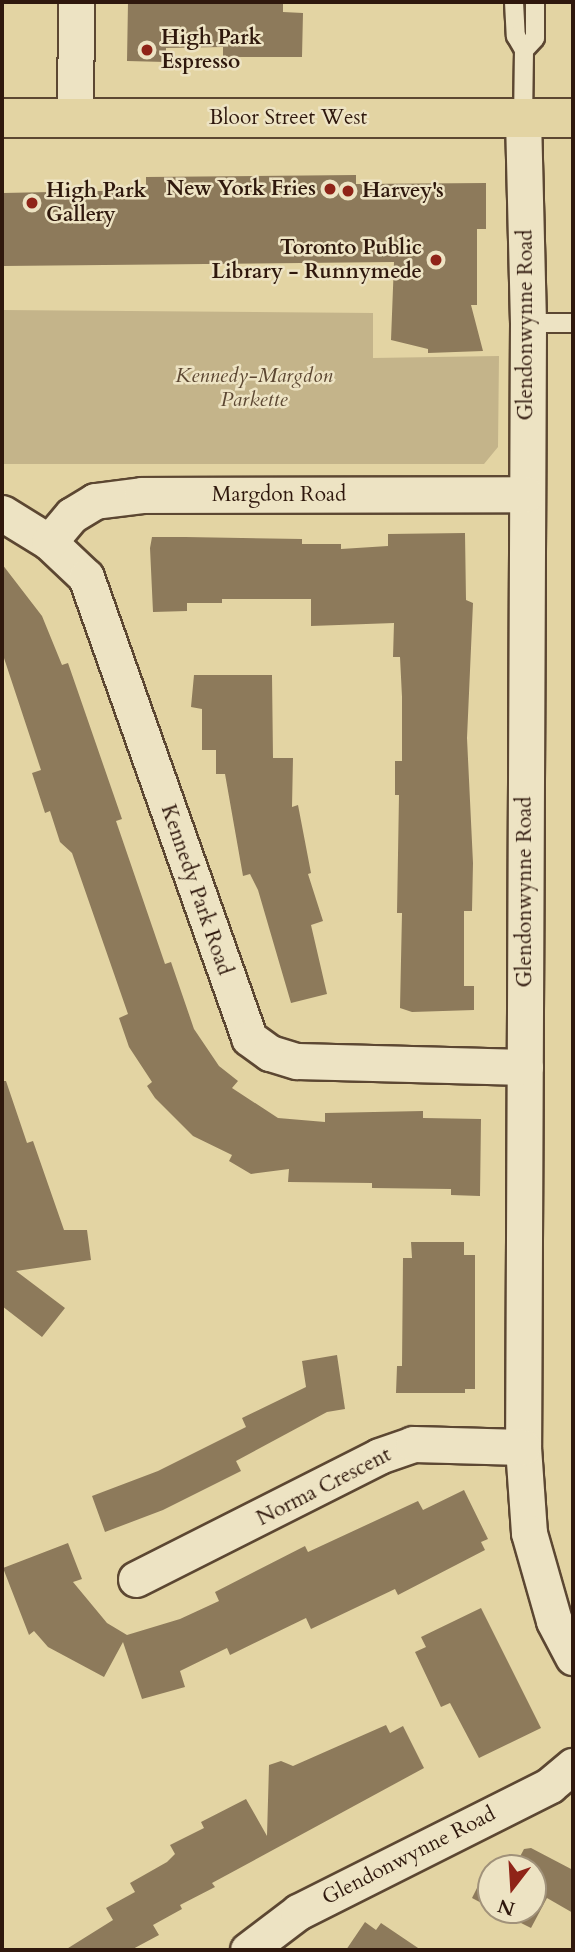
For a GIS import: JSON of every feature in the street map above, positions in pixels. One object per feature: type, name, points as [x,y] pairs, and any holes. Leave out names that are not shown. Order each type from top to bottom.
[{"type":"main road","name":"Bloor Street West","points":[[2,118],[573,118]]},
{"type":"street","points":[[75,118],[76,2]]},
{"type":"street","name":"Glendonwynne Road","points":[[523,118],[528,323],[523,1447],[529,1533],[554,1621],[573,1657]]},
{"type":"street","name":"Margdon Road","points":[[48,542],[61,525],[95,502],[142,495],[526,494]]},
{"type":"street","name":"Kennedy Park Road","points":[[2,513],[48,542],[86,577],[103,617],[249,1038],[270,1053],[297,1061],[524,1067]]},
{"type":"street","name":"Norma Crescent","points":[[136,1579],[379,1456],[414,1444],[523,1447]]},
{"type":"street","name":"Glendonwynne Road","points":[[248,1950],[298,1912],[550,1785],[573,1766]]},
{"type":"lane","points":[[514,2],[516,36],[524,50],[523,118]]},
{"type":"lane","points":[[524,50],[535,38],[535,2]]},
{"type":"lane","points":[[528,323],[573,323]]},
{"type":"green space","name":"Kennedy-Margdon Parkette","points":[[2,310],[373,313],[373,358],[499,356],[498,447],[484,464],[2,464]]},
{"type":"building","points":[[128,2],[283,2],[283,12],[303,13],[302,57],[223,57],[223,47],[166,48],[166,62],[127,61]]},
{"type":"building","points":[[356,175],[356,184],[486,183],[486,229],[477,229],[477,305],[471,305],[483,351],[428,353],[428,349],[391,340],[394,262],[3,266],[3,193],[146,190],[146,177]]},
{"type":"building","points":[[465,533],[466,600],[473,603],[467,738],[473,863],[472,911],[464,911],[464,986],[474,986],[474,1010],[412,1012],[400,1008],[402,913],[397,913],[399,795],[395,795],[395,761],[402,761],[402,697],[400,657],[393,657],[394,623],[311,626],[311,599],[222,599],[222,603],[187,603],[187,611],[153,612],[150,548],[152,537],[302,539],[302,544],[341,544],[341,549],[388,546],[388,534]]},
{"type":"building","points":[[2,564],[42,616],[62,665],[68,663],[122,819],[116,821],[165,964],[171,962],[194,1029],[219,1066],[238,1081],[232,1088],[278,1118],[325,1122],[325,1113],[423,1111],[423,1118],[481,1119],[480,1196],[451,1195],[451,1189],[372,1188],[372,1183],[288,1182],[289,1169],[251,1174],[229,1161],[232,1155],[193,1136],[155,1098],[147,1086],[152,1082],[129,1047],[119,1018],[128,1014],[72,853],[60,842],[50,811],[45,813],[32,773],[41,770],[2,652]]},
{"type":"building","points":[[194,675],[272,675],[273,758],[293,758],[292,807],[298,805],[311,873],[308,874],[323,921],[311,925],[327,994],[291,1003],[258,890],[250,874],[243,876],[225,774],[216,774],[216,750],[202,750],[202,709],[191,707]]},
{"type":"building","points":[[2,1081],[6,1081],[27,1143],[33,1141],[64,1230],[87,1230],[91,1260],[16,1271],[65,1308],[42,1337],[2,1306]]},
{"type":"building","points":[[411,1242],[464,1242],[464,1255],[475,1255],[475,1389],[465,1389],[465,1393],[396,1393],[397,1366],[402,1366],[403,1258],[412,1258]]},
{"type":"building","points":[[337,1355],[345,1409],[327,1412],[236,1461],[241,1471],[163,1510],[105,1532],[92,1496],[158,1471],[246,1427],[242,1418],[306,1387],[302,1361]]},
{"type":"building","points":[[464,1490],[488,1539],[481,1542],[485,1550],[398,1595],[395,1589],[311,1629],[306,1618],[230,1655],[227,1648],[180,1671],[185,1687],[142,1699],[123,1642],[104,1677],[48,1647],[34,1631],[29,1635],[3,1568],[68,1543],[82,1579],[73,1582],[107,1623],[127,1635],[180,1619],[219,1601],[215,1592],[305,1546],[308,1552],[418,1501],[423,1510]]},
{"type":"building","points":[[481,1608],[541,1728],[479,1758],[450,1703],[441,1707],[415,1652],[426,1647],[421,1637]]},
{"type":"building","points":[[386,1725],[390,1733],[403,1726],[424,1768],[212,1883],[215,1887],[180,1905],[182,1909],[153,1925],[159,1935],[131,1950],[65,1950],[113,1920],[106,1908],[135,1892],[130,1883],[167,1862],[175,1854],[170,1845],[204,1828],[201,1822],[246,1799],[267,1836],[269,1765],[281,1761],[293,1766]]},
{"type":"building","points":[[531,1848],[542,1854],[521,1854],[524,1849]]},
{"type":"building","points":[[547,1856],[573,1870],[573,1913],[547,1898]]},
{"type":"building","points":[[477,1888],[477,1901],[472,1898]]},
{"type":"building","points":[[365,1922],[376,1930],[381,1923],[421,1950],[346,1950]]},
{"type":"place","name":"High Park Espresso","points":[[147,50]]},
{"type":"place","name":"New York Fries","points":[[330,189]]},
{"type":"place","name":"Harvey's","points":[[348,191]]},
{"type":"place","name":"High Park Gallery","points":[[32,203]]},
{"type":"place","name":"Toronto Public Library - Runnymede","points":[[436,260]]}]
